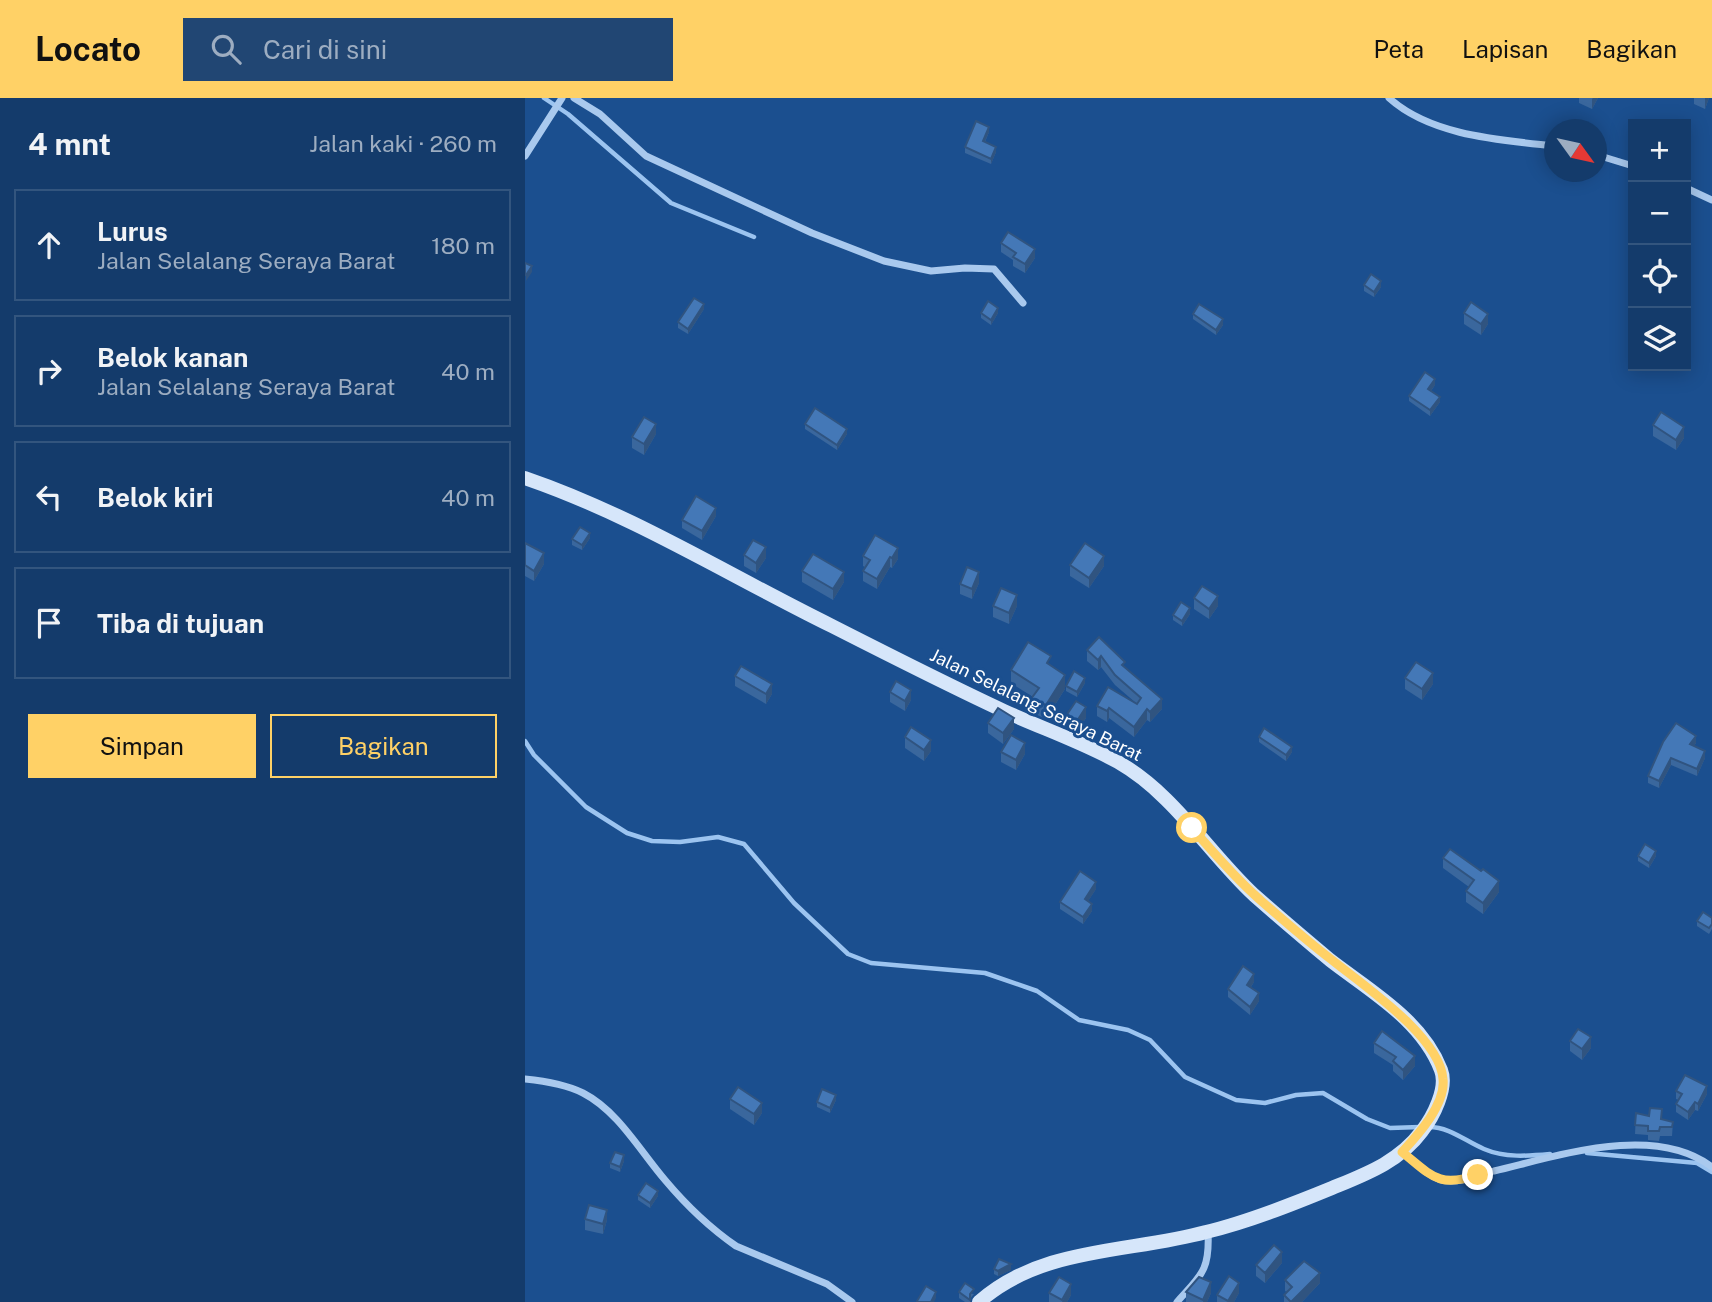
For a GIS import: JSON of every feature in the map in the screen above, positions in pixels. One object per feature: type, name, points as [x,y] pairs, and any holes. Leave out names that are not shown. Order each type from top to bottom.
[{"type":"street","points":[[525,156],[562,98]]},
{"type":"street","points":[[574,98],[600,114],[646,156],[669,169],[693,176],[812,233],[884,261],[937,272],[965,268],[994,270],[1023,303]]},
{"type":"street","points":[[1389,98],[1417,117],[1477,137],[1544,145]]},
{"type":"street","points":[[1607,158],[1628,164]]},
{"type":"street","points":[[1691,190],[1712,200]]},
{"type":"street","name":"Jalan Selalang Seraya Barat","points":[[525,478],[560,490],[632,522],[953,687],[1117,762],[1155,787],[1256,897],[1400,1013],[1430,1050],[1441,1070],[1444,1081],[1441,1092],[1423,1130],[1402,1152],[1379,1169],[1208,1232],[1049,1263],[1007,1281],[979,1302]]},
{"type":"street","points":[[525,1079],[559,1084],[600,1104],[666,1181],[705,1223],[724,1238],[736,1246],[827,1284],[852,1302]]},
{"type":"street","points":[[1402,1152],[1430,1175],[1457,1182],[1561,1156],[1622,1145],[1668,1148],[1699,1157],[1712,1167]]},
{"type":"street","points":[[1177,1302],[1201,1276],[1208,1263],[1208,1232]]},
{"type":"building","points":[[976,121],[989,127],[983,141],[996,147],[991,159],[965,147]]},
{"type":"building","points":[[1008,232],[1035,249],[1025,264],[1013,257],[1016,253],[1001,243]]},
{"type":"building","points":[[525,263],[532,266],[526,275],[525,275]]},
{"type":"building","points":[[1371,274],[1381,281],[1374,292],[1364,285]]},
{"type":"building","points":[[694,298],[704,304],[688,329],[678,322]]},
{"type":"building","points":[[988,301],[998,308],[991,320],[981,313]]},
{"type":"building","points":[[1471,302],[1488,314],[1481,324],[1464,313]]},
{"type":"building","points":[[1199,304],[1223,319],[1216,330],[1193,314]]},
{"type":"building","points":[[1425,372],[1435,379],[1428,389],[1440,397],[1430,410],[1409,396]]},
{"type":"building","points":[[815,408],[847,429],[837,445],[805,424]]},
{"type":"building","points":[[1661,412],[1684,427],[1676,440],[1653,425]]},
{"type":"building","points":[[644,417],[656,424],[644,444],[632,437]]},
{"type":"building","points":[[696,496],[716,508],[702,531],[682,520]]},
{"type":"building","points":[[580,527],[590,533],[582,545],[572,539]]},
{"type":"building","points":[[875,535],[898,548],[877,579],[863,571],[870,560],[863,556]]},
{"type":"building","points":[[753,540],[766,547],[756,563],[744,555]]},
{"type":"building","points":[[525,543],[544,553],[534,571],[525,565]]},
{"type":"building","points":[[1085,543],[1104,556],[1089,578],[1070,565]]},
{"type":"building","points":[[813,554],[844,572],[833,589],[802,571]]},
{"type":"building","points":[[967,567],[979,572],[972,589],[960,584]]},
{"type":"building","points":[[1202,586],[1218,596],[1209,609],[1194,598]]},
{"type":"building","points":[[1001,588],[1017,595],[1009,613],[993,606]]},
{"type":"building","points":[[1181,602],[1190,608],[1182,621],[1173,615]]},
{"type":"building","points":[[1099,637],[1125,662],[1122,665],[1162,699],[1150,712],[1147,709],[1134,727],[1109,708],[1107,711],[1097,706],[1108,687],[1137,704],[1141,698],[1115,675],[1101,656],[1098,660],[1087,650]]},
{"type":"building","points":[[1028,642],[1051,656],[1047,663],[1065,675],[1046,705],[1031,699],[1039,688],[1011,670]]},
{"type":"building","points":[[1416,662],[1433,673],[1422,689],[1405,678]]},
{"type":"building","points":[[741,666],[772,684],[766,694],[735,676]]},
{"type":"building","points":[[1074,671],[1085,678],[1077,692],[1066,686]]},
{"type":"building","points":[[896,681],[911,690],[905,701],[890,692]]},
{"type":"building","points":[[1076,701],[1086,707],[1077,721],[1066,716]]},
{"type":"building","points":[[998,708],[1014,718],[1003,733],[988,723]]},
{"type":"building","points":[[1676,723],[1696,736],[1690,744],[1705,751],[1697,769],[1671,758],[1659,781],[1648,776],[1663,742]]},
{"type":"building","points":[[911,727],[931,740],[924,750],[905,737]]},
{"type":"building","points":[[1264,728],[1292,747],[1286,755],[1259,737]]},
{"type":"building","points":[[1011,735],[1025,743],[1016,760],[1001,752]]},
{"type":"building","points":[[1645,844],[1656,851],[1649,863],[1638,856]]},
{"type":"building","points":[[1450,849],[1499,881],[1483,903],[1466,891],[1474,880],[1443,858]]},
{"type":"building","points":[[1080,871],[1096,882],[1085,899],[1092,904],[1083,917],[1060,902]]},
{"type":"building","points":[[1703,912],[1712,918],[1709,928],[1697,921]]},
{"type":"building","points":[[1243,966],[1254,974],[1247,985],[1259,993],[1250,1007],[1228,989]]},
{"type":"building","points":[[1578,1029],[1591,1037],[1582,1049],[1570,1041]]},
{"type":"building","points":[[1382,1031],[1415,1056],[1403,1070],[1393,1061],[1396,1057],[1374,1043]]},
{"type":"building","points":[[1685,1075],[1707,1086],[1698,1104],[1695,1102],[1688,1112],[1676,1104],[1682,1094],[1676,1091]]},
{"type":"building","points":[[738,1087],[762,1103],[754,1114],[730,1099]]},
{"type":"building","points":[[822,1089],[836,1095],[830,1108],[817,1102]]},
{"type":"building","points":[[1650,1108],[1662,1109],[1661,1119],[1673,1122],[1672,1127],[1648,1131],[1648,1126],[1635,1125],[1636,1113],[1649,1116]]},
{"type":"building","points":[[615,1152],[624,1155],[620,1167],[610,1163]]},
{"type":"building","points":[[646,1183],[658,1191],[650,1203],[638,1195]]},
{"type":"building","points":[[589,1205],[607,1210],[603,1224],[585,1219]]},
{"type":"building","points":[[1274,1245],[1282,1252],[1265,1273],[1256,1265]]},
{"type":"building","points":[[999,1259],[1011,1264],[998,1271],[994,1269]]},
{"type":"building","points":[[1304,1261],[1320,1273],[1291,1302],[1284,1295],[1292,1287],[1285,1280]]},
{"type":"building","points":[[1229,1276],[1239,1283],[1228,1301],[1217,1295]]},
{"type":"building","points":[[1059,1277],[1071,1284],[1062,1300],[1049,1293]]},
{"type":"building","points":[[1199,1277],[1211,1282],[1203,1300],[1186,1292]]},
{"type":"building","points":[[965,1283],[974,1289],[970,1300],[959,1292]]},
{"type":"building","points":[[926,1286],[936,1292],[931,1302],[918,1302],[917,1301]]},
{"type":"waterway","points":[[544,98],[568,114],[671,203],[754,237]]},
{"type":"waterway","points":[[525,741],[534,755],[586,807],[627,833],[652,841],[680,842],[718,837],[744,844],[794,903],[848,954],[871,963],[985,973],[1037,991],[1079,1020],[1128,1030],[1150,1040],[1185,1077],[1236,1100],[1265,1103],[1296,1095],[1323,1093],[1367,1119],[1390,1128],[1420,1127]]},
{"type":"waterway","points":[[1429,1127],[1451,1132],[1500,1154],[1550,1154]]},
{"type":"waterway","points":[[1587,1153],[1697,1163],[1712,1172]]},
{"type":"route","points":[[1192,828],[1256,897],[1400,1013],[1415,1029],[1434,1056],[1444,1081],[1434,1110],[1423,1130],[1402,1152],[1430,1175],[1440,1179],[1457,1182],[1478,1175]]}]
